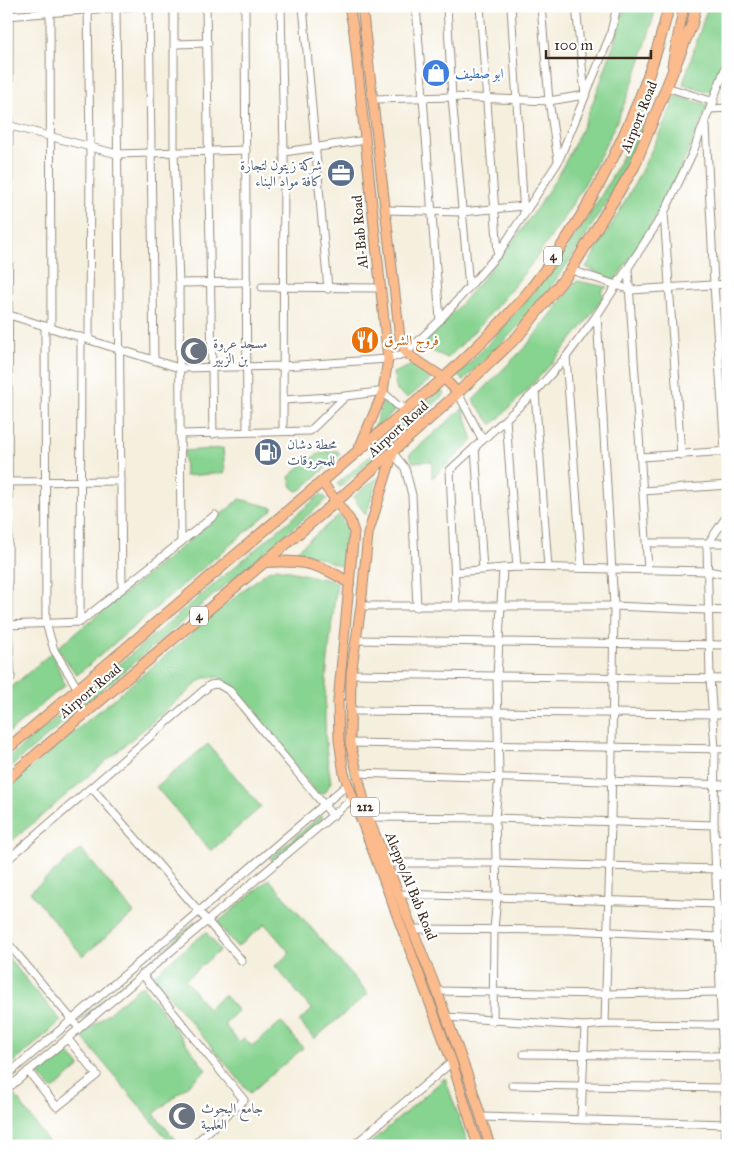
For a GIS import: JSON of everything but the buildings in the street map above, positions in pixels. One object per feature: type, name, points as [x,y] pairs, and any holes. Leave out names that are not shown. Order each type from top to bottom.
[{"type":"highway","name":"Airport Road","points":[[6,750],[444,378],[502,322],[529,290],[593,193],[627,130],[648,74],[669,6]]},
{"type":"highway","name":"4","points":[[671,73],[692,24],[696,6]]},
{"type":"highway","name":"Airport Road","points":[[6,780],[393,453],[518,336],[571,270],[634,167],[671,73]]},
{"type":"highway","points":[[264,562],[292,560],[328,568],[350,583]]},
{"type":"main road","name":"Al-Bab Road","points":[[349,6],[354,32],[366,140],[379,288],[388,359],[383,392],[358,451]]},
{"type":"main road","name":"Al-Bab Road","points":[[362,6],[387,210],[400,338],[406,353]]},
{"type":"main road","name":"Airport Road","points":[[671,73],[684,6]]},
{"type":"main road","points":[[406,353],[444,378],[458,393]]},
{"type":"main road","name":"Aleppo/Al Bab Road","points":[[393,453],[368,534],[361,606],[351,674],[350,743],[368,817],[388,863],[437,991],[482,1117],[490,1146]]},
{"type":"main road","points":[[322,482],[350,520],[354,532],[368,534]]},
{"type":"main road","name":"Aleppo/Al Bab Road","points":[[354,532],[338,702],[339,740],[347,786],[452,1062],[478,1146]]},
{"type":"street","points":[[9,6],[7,625],[11,678]]},
{"type":"street","points":[[8,16],[50,10],[137,6]]},
{"type":"street","points":[[149,6],[154,360]]},
{"type":"street","points":[[174,6],[174,153],[180,368],[180,542]]},
{"type":"street","points":[[206,6],[212,282],[212,434]]},
{"type":"street","points":[[245,6],[247,432]]},
{"type":"street","points":[[281,6],[284,152],[283,431]]},
{"type":"street","points":[[303,6],[328,288]]},
{"type":"street","points":[[416,6],[440,320]]},
{"type":"street","points":[[447,6],[461,212],[469,287]]},
{"type":"street","points":[[480,6],[493,208],[498,254]]},
{"type":"street","points":[[511,6],[524,214]]},
{"type":"street","points":[[541,6],[549,100],[558,162]]},
{"type":"street","points":[[576,6],[586,95]]},
{"type":"street","points":[[613,6],[614,20]]},
{"type":"street","points":[[8,315],[180,368],[284,366],[388,359],[406,353],[440,320],[498,254],[558,162],[586,95],[614,20],[617,6]]},
{"type":"street","points":[[116,7],[122,589]]},
{"type":"street","points":[[88,9],[90,147],[89,340]]},
{"type":"street","points":[[50,10],[51,137],[44,481],[46,623],[54,650],[78,689]]},
{"type":"street","points":[[175,44],[208,43]]},
{"type":"street","points":[[456,607],[450,470],[535,392],[566,357],[597,315],[614,286],[628,269],[664,213],[706,121],[728,61]]},
{"type":"street","points":[[666,86],[712,105],[728,108]]},
{"type":"street","points":[[374,99],[486,97],[549,100],[586,95]]},
{"type":"street","points":[[641,457],[726,451],[714,284],[706,121]]},
{"type":"street","points":[[8,126],[117,154],[246,150]]},
{"type":"street","points":[[284,152],[366,140]]},
{"type":"street","points":[[387,210],[461,212],[524,206]]},
{"type":"street","points":[[664,213],[681,454]]},
{"type":"street","points":[[628,269],[631,290],[648,570]]},
{"type":"street","points":[[571,270],[614,286],[631,290],[728,284]]},
{"type":"street","points":[[179,283],[247,282]]},
{"type":"street","points":[[262,287],[379,288]]},
{"type":"street","points":[[597,315],[614,569],[611,822],[605,1024]]},
{"type":"street","points":[[80,622],[81,337]]},
{"type":"street","points":[[566,357],[582,568]]},
{"type":"street","points":[[284,400],[383,392],[398,406],[408,408]]},
{"type":"street","points":[[535,392],[548,567]]},
{"type":"street","points":[[458,393],[482,439]]},
{"type":"street","points":[[180,434],[310,431],[346,396]]},
{"type":"street","points":[[506,419],[517,567]]},
{"type":"street","points":[[475,447],[483,570]]},
{"type":"street","points":[[393,453],[405,468],[412,495],[417,606]]},
{"type":"street","points":[[7,482],[121,481]]},
{"type":"street","points":[[643,491],[728,485]]},
{"type":"street","points":[[7,625],[80,622],[215,515]]},
{"type":"street","points":[[726,1146],[724,1019],[721,992],[714,825],[715,749],[710,678],[710,610],[707,545],[724,520],[728,520]]},
{"type":"street","points":[[646,543],[707,545],[728,543]]},
{"type":"street","points":[[455,572],[517,567],[548,567],[708,571],[728,574]]},
{"type":"street","points":[[493,1021],[494,929],[497,898],[495,818],[499,777],[497,676],[503,568]]},
{"type":"street","points":[[361,606],[614,606],[728,610]]},
{"type":"street","points":[[356,640],[728,645]]},
{"type":"street","points":[[351,674],[728,679]]},
{"type":"street","points":[[6,861],[210,685],[218,684],[230,690],[333,816]]},
{"type":"street","points":[[350,711],[728,714]]},
{"type":"street","points":[[350,743],[728,750]]},
{"type":"street","points":[[356,774],[728,785]]},
{"type":"street","points":[[15,1082],[7,1074],[347,786]]},
{"type":"street","points":[[92,788],[242,961]]},
{"type":"street","points":[[6,1090],[142,974],[333,816],[352,798]]},
{"type":"street","points":[[368,817],[495,818],[714,825]]},
{"type":"street","points":[[715,839],[728,838]]},
{"type":"street","points":[[388,863],[610,865],[717,869]]},
{"type":"street","points":[[717,869],[720,876],[728,875]]},
{"type":"street","points":[[400,894],[718,907],[728,911]]},
{"type":"street","points":[[414,929],[608,932],[719,940],[728,944]]},
{"type":"street","points":[[6,941],[79,1028]]},
{"type":"street","points":[[142,974],[244,1100],[192,1146]]},
{"type":"street","points":[[437,991],[605,994],[721,992]]},
{"type":"street","points":[[446,1016],[493,1021],[585,1026],[724,1019]]},
{"type":"street","points":[[581,1119],[584,1086],[585,1026]]},
{"type":"street","points":[[28,1071],[57,1107],[97,1075],[67,1038]]},
{"type":"street","points":[[524,1054],[584,1056],[724,1055]]},
{"type":"street","points":[[353,1146],[452,1062]]},
{"type":"street","points":[[512,1085],[726,1088]]},
{"type":"street","points":[[482,1117],[727,1124]]},
{"type":"green space","points":[[625,6],[656,6],[642,56],[624,105],[602,152],[577,197],[549,240],[518,281],[484,321],[448,358],[419,346],[453,313],[484,277],[520,231],[553,183],[572,149],[588,114],[608,61]]},
{"type":"green space","points":[[708,6],[728,6],[728,43],[712,93],[683,84]]},
{"type":"green space","points":[[669,41],[641,135],[607,202],[566,266],[540,301],[513,332],[463,381],[458,375],[505,325],[549,273],[606,188],[641,114]]},
{"type":"green space","points":[[676,96],[708,105],[667,196],[642,240],[614,281],[586,267],[635,183]]},
{"type":"green space","points":[[577,281],[607,287],[601,291],[604,297],[551,364],[492,425],[473,400],[528,344]]},
{"type":"green space","points":[[412,365],[431,379],[408,398],[397,391],[393,373]]},
{"type":"green space","points":[[441,390],[445,394],[382,453],[340,487],[337,484],[377,450],[399,424]]},
{"type":"green space","points":[[384,397],[389,406],[396,410],[374,429]]},
{"type":"green space","points":[[463,408],[473,441],[432,478],[432,461],[413,462],[409,455]]},
{"type":"green space","points":[[223,448],[225,473],[185,476],[184,451]]},
{"type":"green space","points":[[338,451],[340,455],[301,490],[297,491],[292,487],[289,477],[305,462],[323,453]]},
{"type":"green space","points":[[378,477],[366,515],[353,497]]},
{"type":"green space","points":[[321,494],[327,499],[6,771],[6,760]]},
{"type":"green space","points":[[240,499],[274,508],[77,675],[57,648]]},
{"type":"green space","points":[[339,515],[346,528],[344,567],[309,554],[295,552]]},
{"type":"green space","points":[[277,568],[337,582],[328,657],[325,707],[327,756],[331,782],[324,794],[317,793],[219,677],[204,678],[6,846],[6,789],[246,588],[268,571]]},
{"type":"green space","points":[[52,652],[65,685],[6,735],[6,692]]},
{"type":"green space","points":[[208,744],[261,807],[211,851],[156,787]]},
{"type":"green space","points":[[321,815],[323,818],[272,861],[270,858]]},
{"type":"green space","points":[[81,849],[134,913],[83,956],[30,892]]},
{"type":"green space","points":[[269,879],[368,994],[314,1039],[299,1021],[312,1010],[275,966],[290,953],[265,924],[237,947],[217,923]]},
{"type":"green space","points":[[196,921],[197,923],[146,966],[144,965]]},
{"type":"green space","points":[[206,932],[220,950],[185,980],[208,1009],[224,995],[238,1011],[224,1024],[239,1042],[244,1038],[252,1046],[281,1022],[303,1048],[250,1093],[152,976]]},
{"type":"green space","points":[[6,955],[61,1021],[10,1066],[6,1061]]},
{"type":"green space","points":[[133,974],[135,976],[82,1020],[80,1019]]},
{"type":"green space","points":[[142,985],[206,1070],[154,1114],[181,1146],[173,1146],[81,1036]]},
{"type":"green space","points":[[65,1049],[80,1066],[53,1090],[37,1073]]},
{"type":"green space","points":[[445,1078],[469,1146],[367,1146]]},
{"type":"green space","points":[[15,1095],[51,1146],[6,1146],[6,1102]]},
{"type":"place","name":"ابو صطيف","points":[[436,73]]},
{"type":"place","name":"شركة زيتون لتجارة كافة مواد البناء","points":[[341,173]]},
{"type":"place","name":"فروج الشرق","points":[[365,340]]},
{"type":"place","name":"مسجد عروة بن الزبير","points":[[194,351]]},
{"type":"place","name":"محطة دشان للمحروقات","points":[[268,452]]},
{"type":"place","name":"جامع البحوث العلمية","points":[[182,1116]]}]
